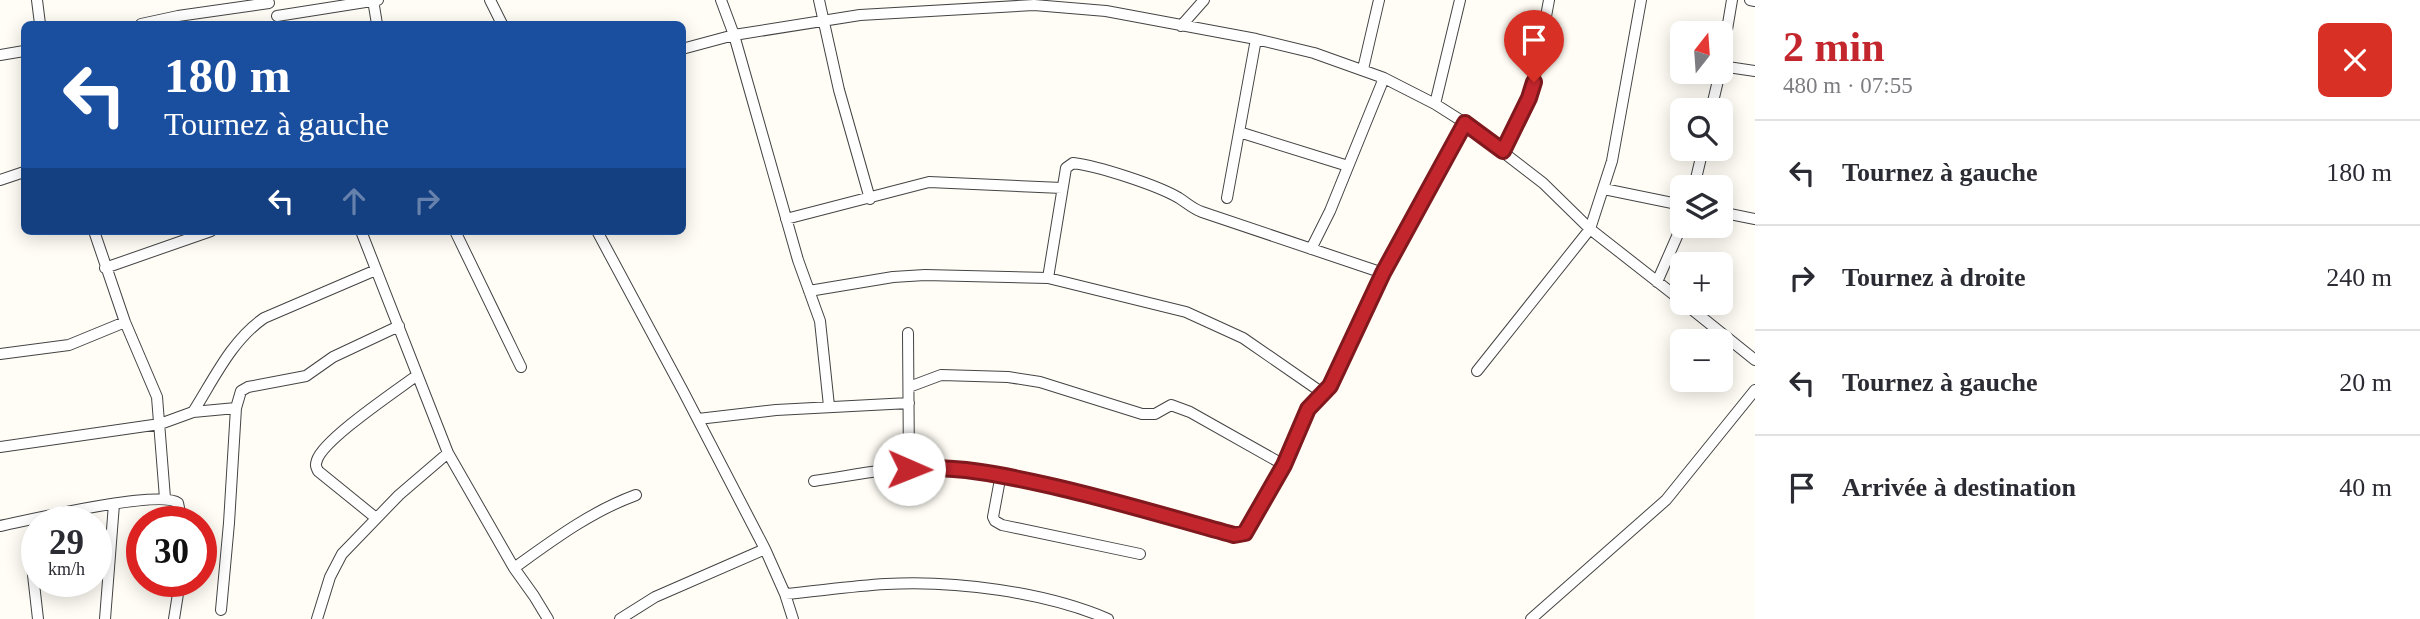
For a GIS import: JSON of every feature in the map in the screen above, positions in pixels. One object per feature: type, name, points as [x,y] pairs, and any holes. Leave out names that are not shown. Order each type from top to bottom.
[{"type":"street","points":[[37,0],[40,21]]},
{"type":"street","points":[[155,21],[268,2],[279,20],[375,0],[377,21]]},
{"type":"street","points":[[490,0],[500,21]]},
{"type":"street","points":[[721,0],[734,35],[786,219],[820,321],[829,406]]},
{"type":"street","points":[[819,0],[839,90],[870,199]]},
{"type":"street","points":[[893,0],[894,13]]},
{"type":"street","points":[[1181,26],[1204,0]]},
{"type":"street","points":[[1363,69],[1378,0]]},
{"type":"street","points":[[1435,104],[1460,0]]},
{"type":"street","points":[[1503,151],[1531,90],[1549,0]]},
{"type":"street","points":[[1477,371],[1590,229],[1612,161],[1641,0]]},
{"type":"street","points":[[1729,21],[1732,0]]},
{"type":"street","points":[[686,48],[734,35],[825,20],[983,4],[1069,6],[1256,39],[1314,53],[1384,78],[1465,123],[1543,183],[1590,229],[1670,292]]},
{"type":"street","points":[[1227,198],[1256,39]]},
{"type":"street","points":[[0,55],[21,52]]},
{"type":"street","points":[[1733,70],[1755,71]]},
{"type":"street","points":[[1311,249],[1384,78]]},
{"type":"street","points":[[814,481],[924,468],[1001,474],[1093,495],[1240,535],[1245,533],[1284,465],[1308,409],[1324,394],[1383,273],[1465,123]]},
{"type":"street","points":[[1239,132],[1348,166]]},
{"type":"street","points":[[1048,278],[1066,168],[1077,163],[1147,184],[1179,198],[1191,208],[1383,273]]},
{"type":"street","points":[[0,180],[21,173]]},
{"type":"street","points":[[786,219],[929,182],[1062,188]]},
{"type":"street","points":[[1604,189],[1670,203]]},
{"type":"street","points":[[1733,215],[1755,219]]},
{"type":"street","points":[[95,235],[125,322],[157,397],[164,498]]},
{"type":"street","points":[[105,268],[200,235]]},
{"type":"street","points":[[363,235],[448,453],[514,568],[548,619]]},
{"type":"street","points":[[457,235],[521,367]]},
{"type":"street","points":[[599,235],[765,549],[785,594],[791,616],[778,619]]},
{"type":"street","points":[[1657,282],[1676,238]]},
{"type":"street","points":[[193,412],[232,349],[248,329],[264,318],[376,270]]},
{"type":"street","points":[[809,291],[872,279],[914,275],[1048,278],[1186,312],[1243,338],[1324,394]]},
{"type":"street","points":[[1699,315],[1755,360]]},
{"type":"street","points":[[0,354],[69,345],[125,322]]},
{"type":"street","points":[[220,610],[239,394],[243,388],[306,376],[333,356],[399,326]]},
{"type":"street","points":[[908,333],[909,469]]},
{"type":"street","points":[[909,387],[941,375],[975,374],[1040,382],[1142,414],[1156,414],[1171,405],[1190,412],[1284,465]]},
{"type":"street","points":[[376,518],[318,471],[317,459],[360,416],[416,376]]},
{"type":"street","points":[[1531,619],[1666,500],[1755,390]]},
{"type":"street","points":[[698,419],[829,406],[909,403]]},
{"type":"street","points":[[0,447],[160,424],[193,412],[236,408]]},
{"type":"street","points":[[317,619],[335,565],[342,554],[376,518],[448,453]]},
{"type":"street","points":[[1001,474],[993,517],[995,521],[1002,525],[1140,554]]},
{"type":"street","points":[[514,568],[575,524],[607,505],[636,495]]},
{"type":"street","points":[[105,506],[164,498],[178,503],[179,506]]},
{"type":"street","points":[[105,619],[114,504]]},
{"type":"street","points":[[0,526],[21,523]]},
{"type":"street","points":[[620,619],[655,597],[765,549]]},
{"type":"street","points":[[785,594],[888,584],[946,585],[1009,591],[1056,601],[1108,619]]},
{"type":"street","points":[[36,597],[38,619]]},
{"type":"street","points":[[174,619],[177,597]]},
{"type":"route","points":[[909,469],[1001,474],[1093,495],[1234,535],[1245,533],[1284,465],[1308,409],[1330,386],[1383,273],[1465,123],[1503,151],[1534,82]]}]
